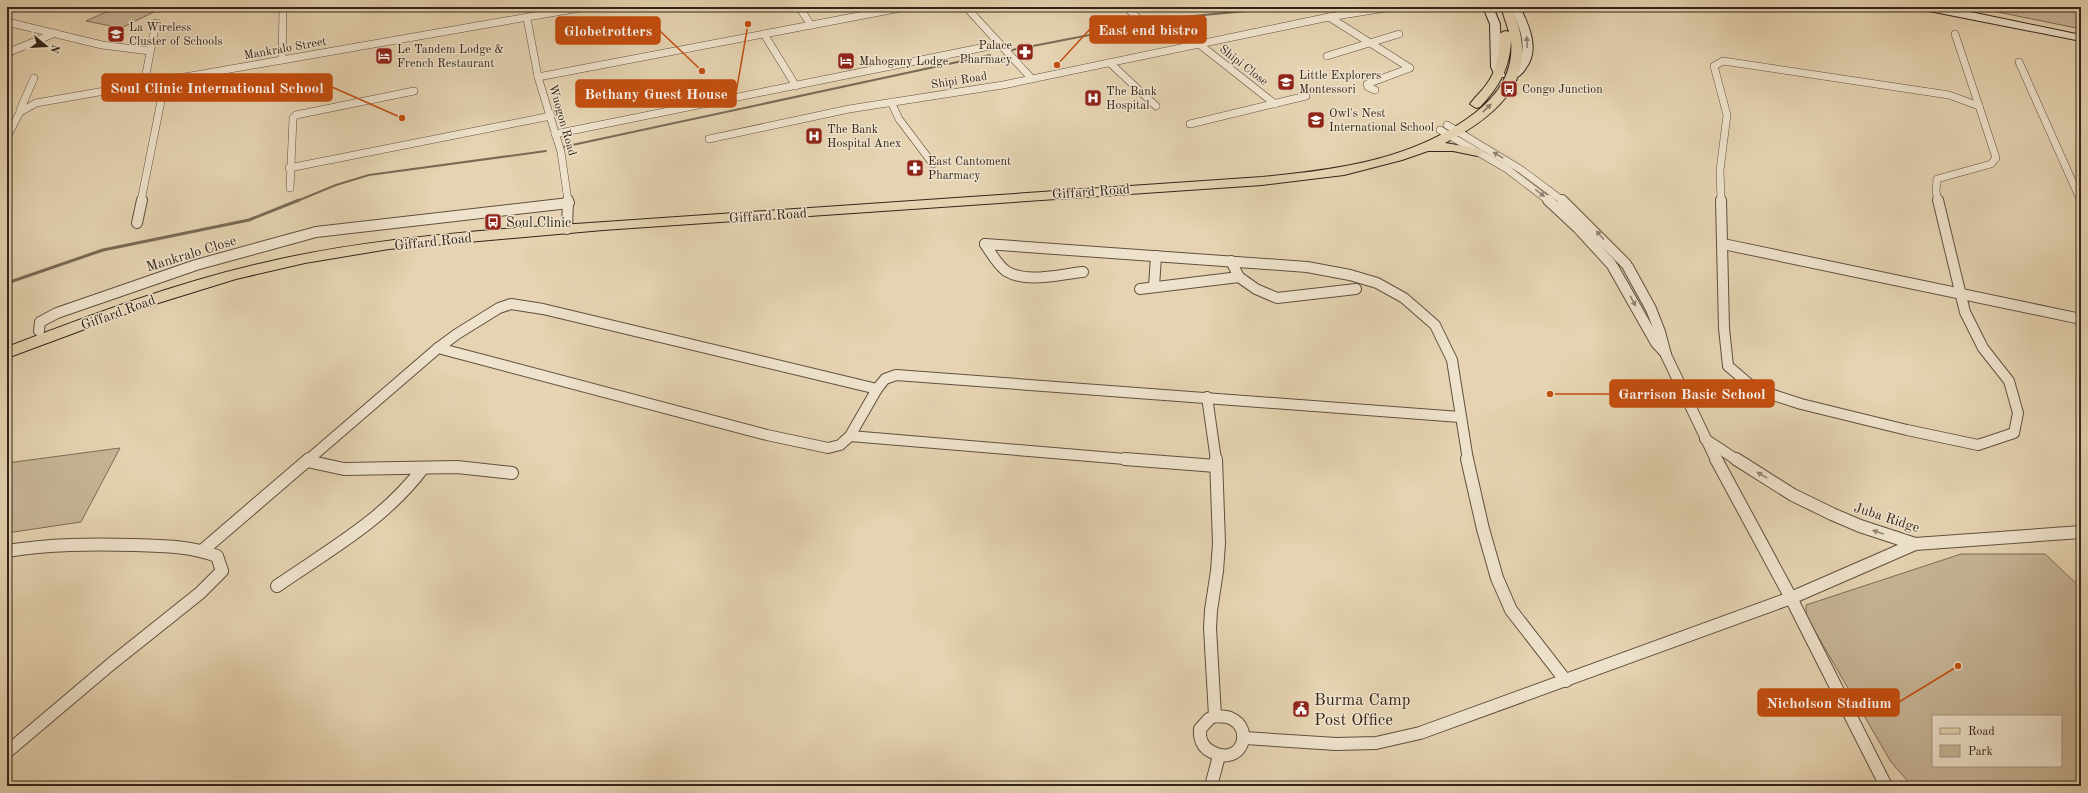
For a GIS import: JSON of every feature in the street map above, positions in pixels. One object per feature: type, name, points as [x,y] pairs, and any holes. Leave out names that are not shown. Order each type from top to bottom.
[{"type":"main road","points":[[1488,7],[1495,24],[1496,67],[1500,75]]},
{"type":"main road","name":"Giffard Road","points":[[1495,7],[1507,20],[1517,52],[1514,75]]},
{"type":"main road","name":"Giffard Road","points":[[7,344],[100,308],[216,271],[297,251],[438,231],[905,206],[1097,190],[1288,179],[1338,173],[1384,162],[1426,147],[1451,129],[1476,104],[1500,75],[1505,51],[1507,20],[1506,7]]},
{"type":"main road","name":"Giffard Road","points":[[7,353],[100,317],[178,290],[264,267],[371,247],[568,224],[1281,172],[1332,165],[1418,142],[1451,129],[1486,110],[1500,96],[1514,75],[1526,61],[1528,46],[1526,30],[1515,7]]},
{"type":"main road","points":[[1924,7],[1968,14],[2081,38]]},
{"type":"main road","points":[[1952,7],[2081,34]]},
{"type":"main road","points":[[1451,129],[1468,134],[1476,146]]},
{"type":"main road","points":[[1426,147],[1476,146]]},
{"type":"street","points":[[282,60],[283,7]]},
{"type":"street","name":"Mankralo Street","points":[[20,110],[36,103],[585,7]]},
{"type":"street","points":[[799,7],[811,25]]},
{"type":"street","points":[[538,77],[906,7]]},
{"type":"street","points":[[966,7],[1032,79]]},
{"type":"street","points":[[1126,7],[1140,20]]},
{"type":"street","name":"Shipi Road","points":[[709,139],[891,102],[1032,79],[1329,17],[1392,7]]},
{"type":"street","points":[[1329,17],[1368,43],[1410,68],[1367,84],[1368,87],[1375,90]]},
{"type":"street","name":"Wuogon Road","points":[[527,18],[538,77],[551,116],[566,176],[569,203],[568,224]]},
{"type":"street","points":[[7,22],[102,45],[150,51]]},
{"type":"street","points":[[144,84],[156,23]]},
{"type":"street","points":[[7,53],[54,33]]},
{"type":"street","points":[[764,34],[796,86]]},
{"type":"street","points":[[1327,56],[1399,34]]},
{"type":"street","points":[[1955,34],[1979,106],[1996,158],[1991,164],[1937,179],[1936,191],[1966,312],[1983,348],[2009,381],[2018,413],[2014,433],[1978,445],[1801,404],[1754,389],[1728,366],[1724,328],[1720,170],[1727,115],[1714,66],[1716,63],[1739,62],[1949,95],[1979,106]]},
{"type":"street","points":[[555,134],[1000,44]]},
{"type":"street","name":"Shipi Close","points":[[1199,44],[1275,104]]},
{"type":"street","points":[[2018,62],[2081,201]]},
{"type":"street","points":[[1110,63],[1156,106]]},
{"type":"street","points":[[7,137],[34,78]]},
{"type":"street","points":[[137,223],[165,81]]},
{"type":"street","points":[[290,188],[293,118],[296,115],[414,91]]},
{"type":"street","name":"Shipi Close","points":[[1190,124],[1306,96]]},
{"type":"street","points":[[891,102],[899,119],[933,164]]},
{"type":"street","points":[[290,168],[551,116]]},
{"type":"street","points":[[1451,129],[1552,202],[1571,219],[1612,265],[1656,343],[1666,355],[1705,439],[1791,598],[1886,786]]},
{"type":"street","points":[[1476,146],[1545,186],[1595,230],[1627,266],[1643,292],[1657,322],[1664,343],[1666,355]]},
{"type":"street","name":"Mankralo Close","points":[[39,331],[40,322],[58,313],[196,265],[316,232],[364,225],[569,203]]},
{"type":"street","points":[[1083,272],[1018,276],[1007,271],[995,259],[985,244],[1307,267],[1350,275],[1377,283],[1404,298],[1432,322],[1445,343],[1452,360],[1460,417],[1483,529],[1497,578],[1511,610],[1566,681]]},
{"type":"street","points":[[1723,244],[1960,292],[2081,319]]},
{"type":"street","points":[[1154,287],[1156,256]]},
{"type":"street","points":[[1231,261],[1239,278],[1256,289],[1277,298],[1356,289]]},
{"type":"street","points":[[1140,289],[1239,278]]},
{"type":"street","points":[[204,550],[438,348],[483,317],[499,308],[511,304],[543,309],[877,389]]},
{"type":"street","points":[[438,348],[809,445],[828,448],[840,445],[850,436],[877,389],[885,379],[896,375],[915,375],[1460,417]]},
{"type":"street","points":[[1207,397],[1216,466],[1219,509],[1218,566],[1210,614],[1210,667],[1215,716]]},
{"type":"street","points":[[850,436],[1216,466]]},
{"type":"street","name":"Juba Ridge","points":[[1705,439],[1793,495],[1860,526],[1916,544],[2081,532]]},
{"type":"street","points":[[307,461],[318,465],[361,470],[456,467],[512,473]]},
{"type":"street","points":[[277,586],[356,533],[401,495],[412,484],[422,468]]},
{"type":"street","points":[[7,551],[31,547],[70,544],[171,546],[204,550],[217,556],[222,570],[200,593],[111,664],[7,752]]},
{"type":"street","points":[[1245,738],[1336,744],[1376,743],[1420,733],[1791,598],[1916,544]]},
{"type":"street","points":[[1215,716],[1229,717],[1235,721],[1244,731],[1245,738],[1244,743],[1237,752],[1226,756],[1219,756],[1206,748],[1200,735],[1203,723],[1215,716]]},
{"type":"street","points":[[1211,786],[1219,756]]},
{"type":"green space","points":[[117,7],[164,7],[121,28],[86,21]]},
{"type":"green space","points":[[1973,7],[2081,7],[2081,29]]},
{"type":"green space","points":[[120,448],[81,522],[7,533],[7,463]]},
{"type":"green space","points":[[1961,554],[2045,554],[2081,588],[2081,786],[1912,786],[1891,762],[1806,616],[1806,605]]},
{"type":"waterway","points":[[1012,50],[1183,17],[1287,7]]},
{"type":"waterway","points":[[563,147],[990,55]]},
{"type":"waterway","points":[[297,201],[336,185],[369,175],[546,151]]},
{"type":"waterway","points":[[7,283],[103,250],[249,220],[299,200]]},
{"type":"place","name":"Bethany Guest House","points":[[748,24]]},
{"type":"place","name":"La Wireless Cluster of Schools","points":[[116,34]]},
{"type":"place","name":"Palace Pharmacy","points":[[1025,52]]},
{"type":"place","name":"Le Tandem Lodge & French Restaurant","points":[[384,56]]},
{"type":"place","name":"Mahogany Lodge","points":[[846,61]]},
{"type":"place","name":"East end bistro","points":[[1057,65]]},
{"type":"place","name":"Globetrotters","points":[[702,71]]},
{"type":"place","name":"Little Explorers Montessori","points":[[1286,82]]},
{"type":"place","name":"Congo Junction","points":[[1509,89]]},
{"type":"place","name":"The Bank Hospital","points":[[1093,98]]},
{"type":"place","name":"Soul Clinic International School","points":[[402,118]]},
{"type":"place","name":"Owl's Nest International School","points":[[1316,120]]},
{"type":"place","name":"The Bank Hospital Anex","points":[[814,136]]},
{"type":"place","name":"East Cantoment Pharmacy","points":[[915,168]]},
{"type":"place","name":"Soul Clinic","points":[[493,222]]},
{"type":"place","name":"Garrison Basic School","points":[[1550,394]]},
{"type":"place","name":"Nicholson Stadium","points":[[1958,666]]},
{"type":"place","name":"Burma Camp Post Office","points":[[1301,709]]}]
